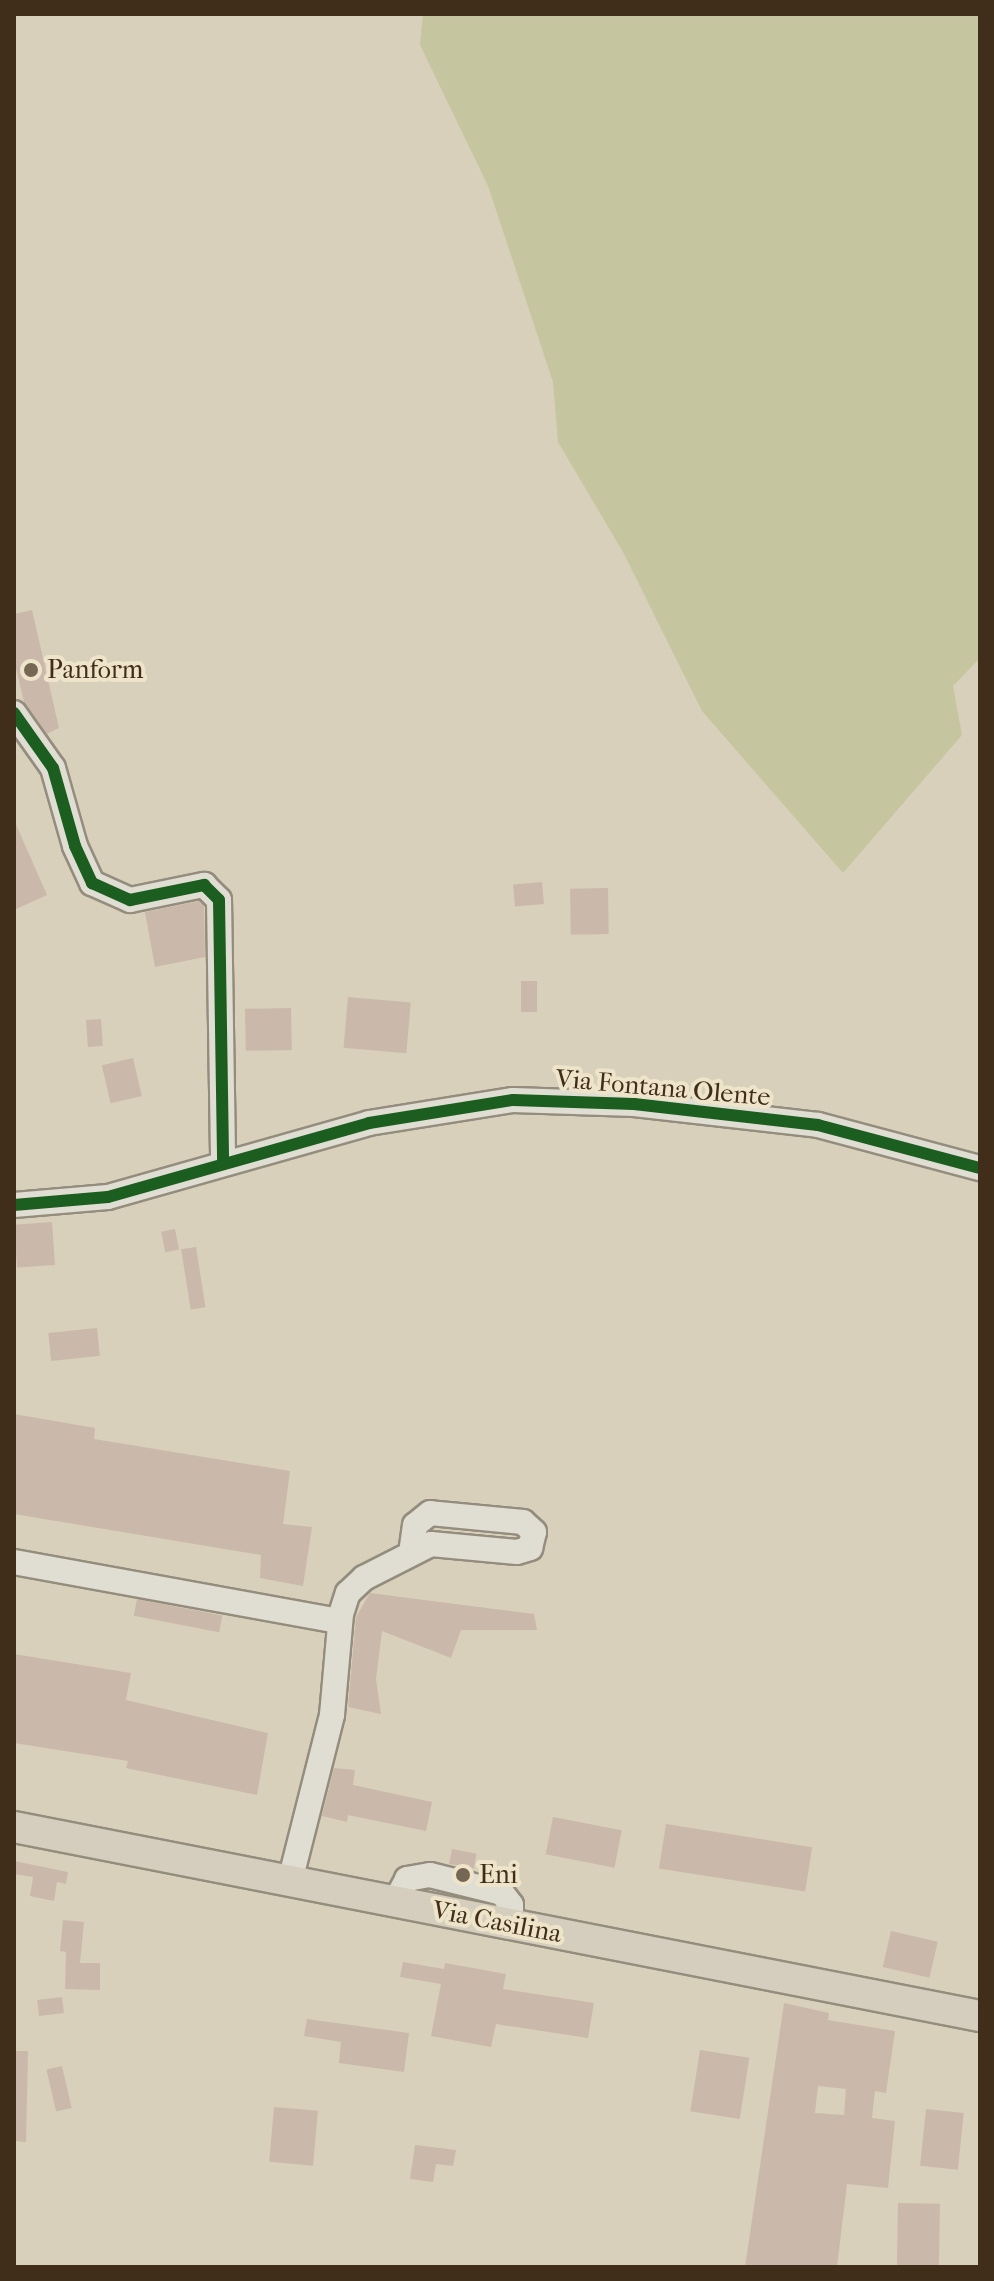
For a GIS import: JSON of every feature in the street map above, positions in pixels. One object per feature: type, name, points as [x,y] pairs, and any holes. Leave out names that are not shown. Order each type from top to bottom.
[{"type":"main road","name":"Via Casilina","points":[[14,1827],[980,2016]]},
{"type":"street","points":[[14,713],[53,768],[75,846],[92,883],[130,900],[204,885],[219,900],[223,1163]]},
{"type":"street","name":"Via Fontana Olente","points":[[14,1205],[97,1199],[389,1118],[529,1099],[634,1104],[805,1123],[980,1168]]},
{"type":"street","points":[[290,1881],[332,1715],[340,1621],[351,1589],[411,1553]]},
{"type":"street","points":[[14,1562],[340,1621]]},
{"type":"green space","points":[[423,14],[980,14],[980,658],[953,686],[962,735],[843,873],[702,711],[623,552],[558,442],[553,382],[488,186],[420,45]]},
{"type":"building","points":[[32,610],[59,728],[47,734],[24,702],[14,660],[14,614]]},
{"type":"building","points":[[14,820],[47,895],[14,910]]},
{"type":"building","points":[[542,882],[544,904],[515,906],[513,885]]},
{"type":"building","points":[[608,888],[609,934],[571,935],[570,889]]},
{"type":"building","points":[[199,901],[204,906],[205,957],[155,967],[145,912]]},
{"type":"building","points":[[521,981],[537,981],[537,1012],[521,1012]]},
{"type":"building","points":[[348,997],[411,1002],[406,1053],[344,1048]]},
{"type":"building","points":[[291,1008],[292,1050],[246,1051],[245,1009]]},
{"type":"building","points":[[101,1019],[103,1046],[88,1047],[86,1020]]},
{"type":"building","points":[[133,1058],[142,1096],[111,1103],[102,1065]]},
{"type":"building","points":[[52,1222],[55,1265],[17,1268],[14,1225]]},
{"type":"building","points":[[175,1229],[179,1250],[165,1252],[161,1232]]},
{"type":"building","points":[[196,1247],[206,1307],[191,1310],[181,1249]]},
{"type":"building","points":[[97,1328],[100,1356],[51,1361],[48,1333]]},
{"type":"building","points":[[14,1414],[95,1428],[94,1439],[290,1471],[283,1524],[312,1527],[303,1586],[260,1578],[261,1555],[14,1514]]},
{"type":"building","points":[[370,1593],[534,1614],[537,1630],[461,1630],[451,1658],[382,1631],[376,1679],[381,1714],[348,1707],[356,1617]]},
{"type":"building","points":[[137,1599],[222,1616],[219,1632],[134,1616]]},
{"type":"building","points":[[14,1654],[131,1673],[126,1700],[268,1733],[257,1795],[126,1768],[128,1761],[14,1743]]},
{"type":"building","points":[[334,1768],[355,1770],[353,1785],[432,1802],[426,1831],[348,1815],[347,1822],[322,1816]]},
{"type":"building","points":[[553,1817],[622,1830],[614,1868],[546,1854]]},
{"type":"building","points":[[666,1824],[812,1847],[805,1892],[659,1868]]},
{"type":"building","points":[[452,1849],[477,1854],[474,1868],[449,1864]]},
{"type":"building","points":[[14,1861],[68,1872],[66,1884],[57,1882],[54,1901],[30,1896],[33,1877],[14,1874]]},
{"type":"building","points":[[63,1920],[84,1922],[80,1963],[100,1963],[100,1990],[65,1989],[66,1952],[60,1951]]},
{"type":"building","points":[[891,1931],[938,1942],[929,1978],[883,1967]]},
{"type":"building","points":[[403,1962],[444,1969],[445,1963],[506,1974],[503,1989],[594,2003],[588,2038],[496,2024],[491,2047],[431,2036],[441,1984],[400,1977]]},
{"type":"building","points":[[62,1997],[64,2013],[39,2016],[37,2000]]},
{"type":"building","points":[[784,2003],[829,2013],[828,2020],[895,2031],[886,2093],[875,2091],[872,2118],[895,2121],[888,2188],[847,2184],[837,2267],[745,2267]],"holes":[[[818,2086],[846,2089],[844,2115],[815,2113]]]},
{"type":"building","points":[[307,2019],[409,2033],[404,2072],[339,2063],[341,2042],[304,2036]]},
{"type":"building","points":[[700,2050],[749,2058],[740,2119],[690,2111]]},
{"type":"building","points":[[14,2051],[28,2051],[26,2142],[14,2141]]},
{"type":"building","points":[[62,2066],[72,2108],[56,2111],[46,2070]]},
{"type":"building","points":[[274,2107],[318,2111],[313,2166],[269,2162]]},
{"type":"building","points":[[926,2109],[964,2113],[958,2170],[920,2166]]},
{"type":"building","points":[[415,2145],[456,2150],[453,2166],[436,2164],[433,2182],[410,2179]]},
{"type":"building","points":[[898,2203],[940,2204],[939,2267],[897,2267]]},
{"type":"cycle path","points":[[14,713],[53,768],[75,846],[92,883],[130,900],[204,885],[219,900],[223,1163]]},
{"type":"cycle path","points":[[14,1205],[108,1197],[369,1123],[513,1100],[634,1104],[818,1125],[980,1168]]},
{"type":"place","name":"Panform","points":[[31,670]]},
{"type":"place","name":"Eni","points":[[463,1875]]}]
